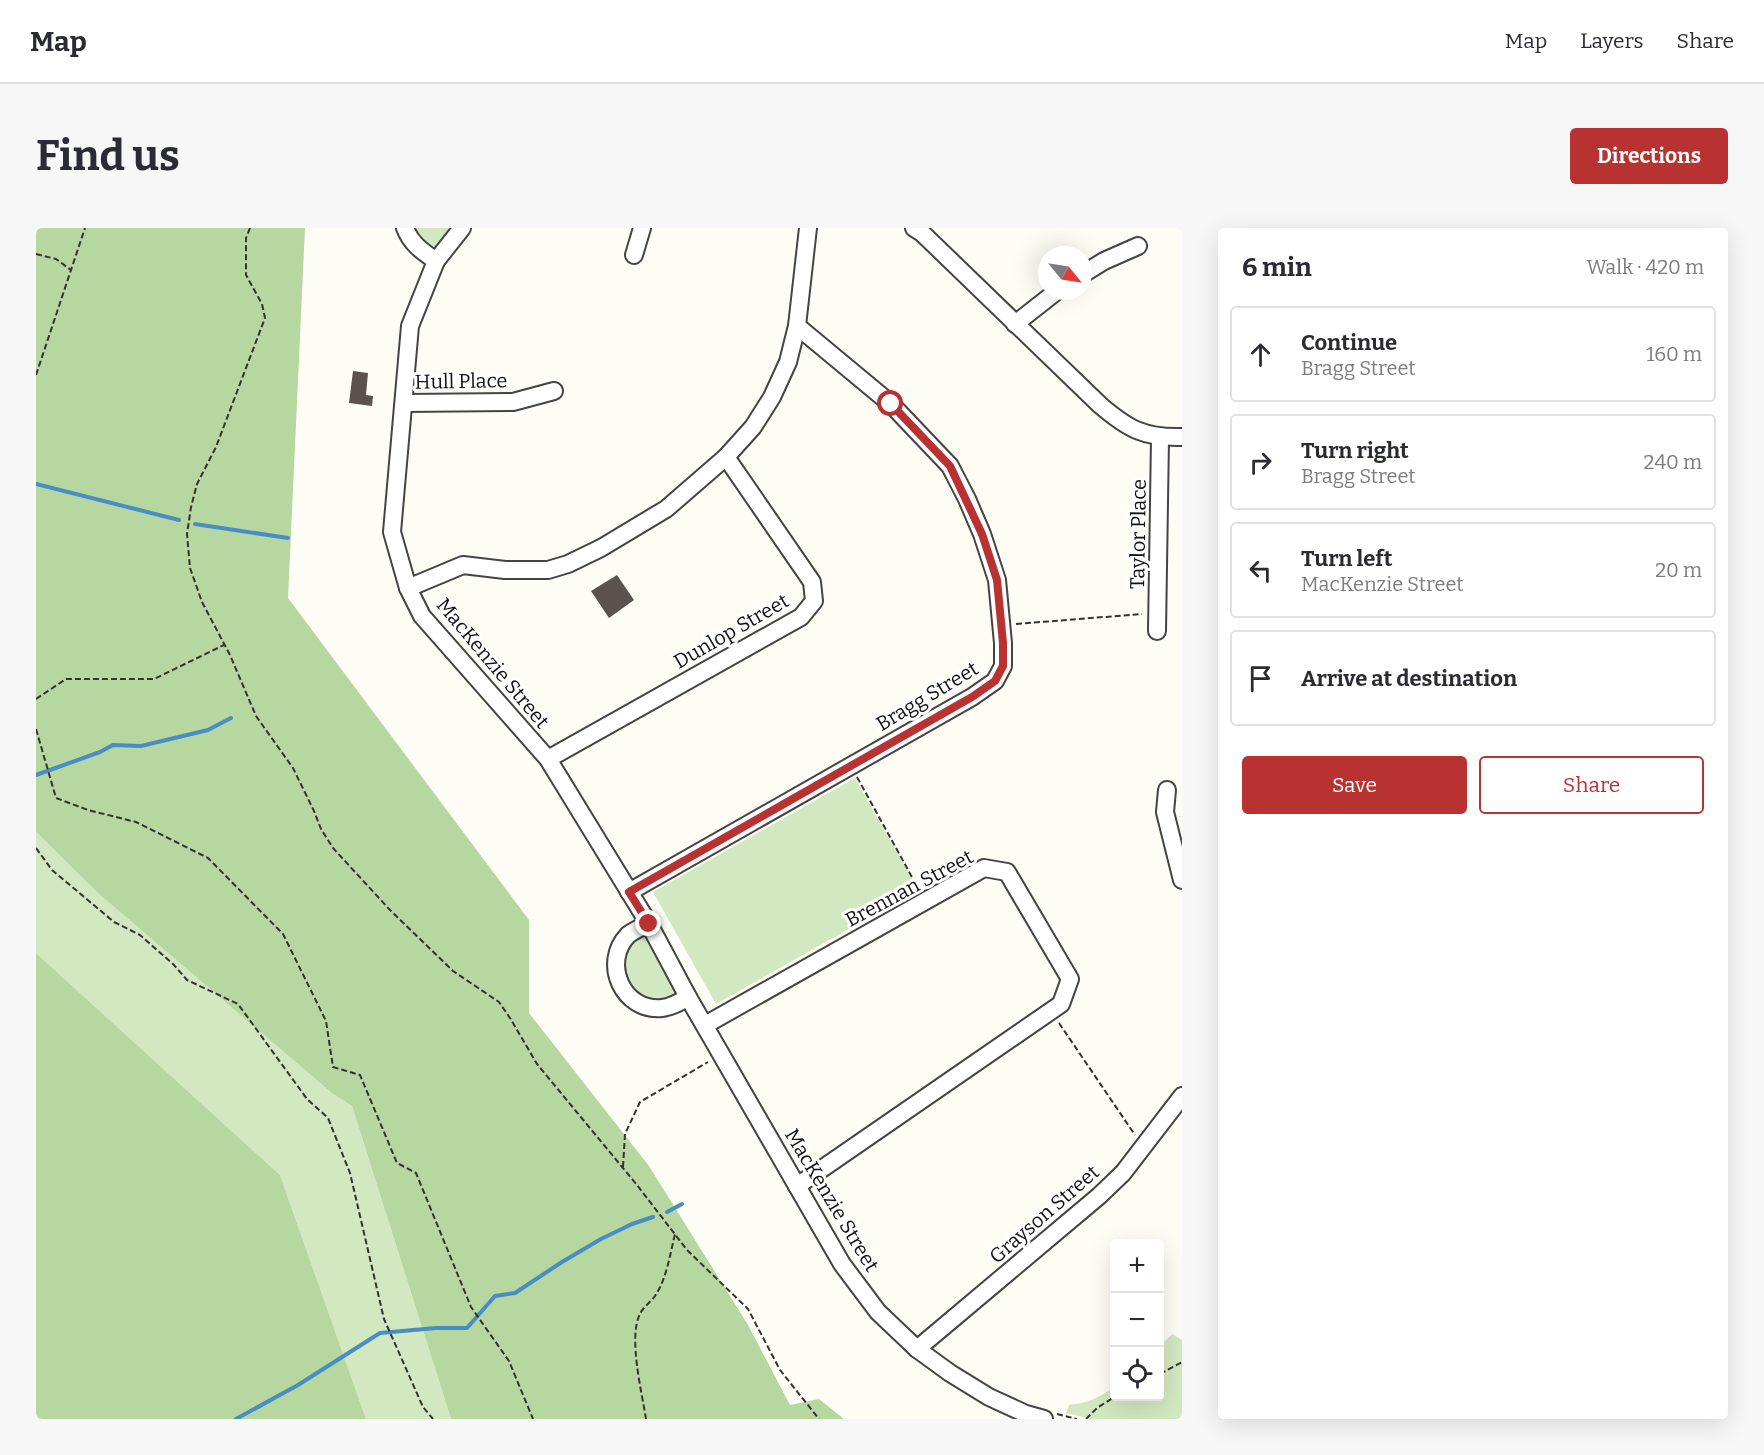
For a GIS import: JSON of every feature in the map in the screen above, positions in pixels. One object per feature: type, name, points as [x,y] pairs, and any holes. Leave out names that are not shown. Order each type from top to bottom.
[{"type":"street","points":[[405,228],[408,238],[416,247],[436,261]]},
{"type":"street","name":"MacKenzie Street","points":[[462,228],[436,261],[410,326],[392,532],[408,588],[422,616],[548,759],[649,924],[688,997],[842,1264],[878,1312],[917,1349],[989,1397],[1024,1416],[1044,1419]]},
{"type":"street","points":[[634,255],[642,228]]},
{"type":"street","points":[[408,588],[463,565],[505,570],[548,570],[567,564],[601,548],[666,508],[726,457],[753,428],[772,397],[788,362],[797,326],[808,228]]},
{"type":"street","points":[[914,228],[922,233],[1121,423],[1140,433],[1160,438],[1182,437]]},
{"type":"street","points":[[1092,268],[1138,246]]},
{"type":"street","points":[[1015,324],[1046,300]]},
{"type":"street","name":"Bragg Street","points":[[629,892],[972,697],[995,681],[1003,666],[997,580],[982,534],[950,466],[891,404],[797,326]]},
{"type":"street","name":"Hull Place","points":[[404,404],[513,402],[554,391]]},
{"type":"street","name":"Taylor Place","points":[[1157,631],[1160,438]]},
{"type":"street","name":"Dunlop Street","points":[[548,759],[801,617],[814,601],[812,582],[726,457]]},
{"type":"street","points":[[1167,790],[1165,812],[1182,880]]},
{"type":"street","name":"Brennan Street","points":[[705,1026],[984,868],[1007,872],[1070,979],[1061,1004],[797,1186]]},
{"type":"street","points":[[649,924],[635,930],[618,950],[615,968],[620,985],[631,998],[646,1007],[664,1008],[688,997]]},
{"type":"street","name":"Grayson Street","points":[[917,1349],[1115,1181],[1143,1148],[1182,1095]]},
{"type":"path","points":[[36,375],[85,228]]},
{"type":"path","points":[[250,228],[246,238],[246,275],[262,304],[265,318],[216,447],[197,484],[187,534],[190,568],[202,602],[256,716],[293,768],[321,830],[333,848],[390,910],[453,971],[499,1002],[537,1064],[623,1167],[687,1250],[748,1309],[780,1370],[819,1419]]},
{"type":"path","points":[[36,254],[56,258],[71,270]]},
{"type":"path","points":[[1001,625],[1157,613]]},
{"type":"path","points":[[36,699],[66,679],[154,679],[224,645]]},
{"type":"path","points":[[36,729],[56,798],[88,810],[136,822],[208,858],[283,934],[326,1022],[333,1067],[360,1075],[398,1163],[416,1173],[471,1307],[508,1361],[533,1419]]},
{"type":"path","points":[[851,766],[926,901]]},
{"type":"path","points":[[36,848],[52,870],[114,922],[140,935],[173,964],[187,980],[238,1004],[308,1099],[328,1118],[350,1173],[384,1319],[423,1407],[433,1419]]},
{"type":"path","points":[[1051,1011],[1138,1140]]},
{"type":"path","points":[[623,1167],[625,1134],[640,1102],[721,1054]]},
{"type":"path","points":[[646,1419],[636,1365],[637,1330],[640,1314],[656,1295],[667,1268],[675,1234]]},
{"type":"path","points":[[1164,1372],[1182,1362]]},
{"type":"path","points":[[1086,1419],[1110,1400]]},
{"type":"green space","points":[[36,228],[305,228],[288,598],[529,920],[529,1013],[649,1166],[748,1325],[790,1405],[819,1399],[844,1419],[451,1419],[352,1106],[333,1094],[99,894],[36,832]]},
{"type":"green space","points":[[414,228],[455,228],[440,245],[431,248],[417,238]]},
{"type":"green space","points":[[855,778],[918,890],[716,1004],[653,892]]},
{"type":"green space","points":[[36,832],[99,894],[333,1094],[352,1106],[451,1419],[366,1419],[280,1175],[36,953]]},
{"type":"green space","points":[[640,937],[648,938],[677,990],[670,999],[646,1002],[628,989],[624,967],[625,953],[628,947]]},
{"type":"green space","points":[[36,953],[280,1175],[366,1419],[36,1419]]},
{"type":"green space","points":[[1172,1334],[1182,1340],[1182,1419],[1091,1419],[1066,1413],[1069,1405],[1093,1399],[1110,1389],[1110,1401],[1164,1401],[1164,1342]]},
{"type":"building","points":[[353,371],[368,373],[366,395],[373,396],[372,406],[349,403]]},
{"type":"building","points":[[617,575],[634,600],[609,618],[591,591]]},
{"type":"waterway","points":[[36,484],[179,520]]},
{"type":"waterway","points":[[195,524],[288,538]]},
{"type":"waterway","points":[[36,775],[100,752],[113,745],[141,746],[208,730],[231,718]]},
{"type":"waterway","points":[[667,1212],[682,1204]]},
{"type":"waterway","points":[[236,1419],[298,1385],[380,1333],[467,1328],[495,1296],[515,1293],[601,1239],[653,1217]]},
{"type":"route","points":[[649,924],[629,892],[972,697],[995,681],[1003,666],[997,580],[982,534],[950,466],[891,404]]}]
